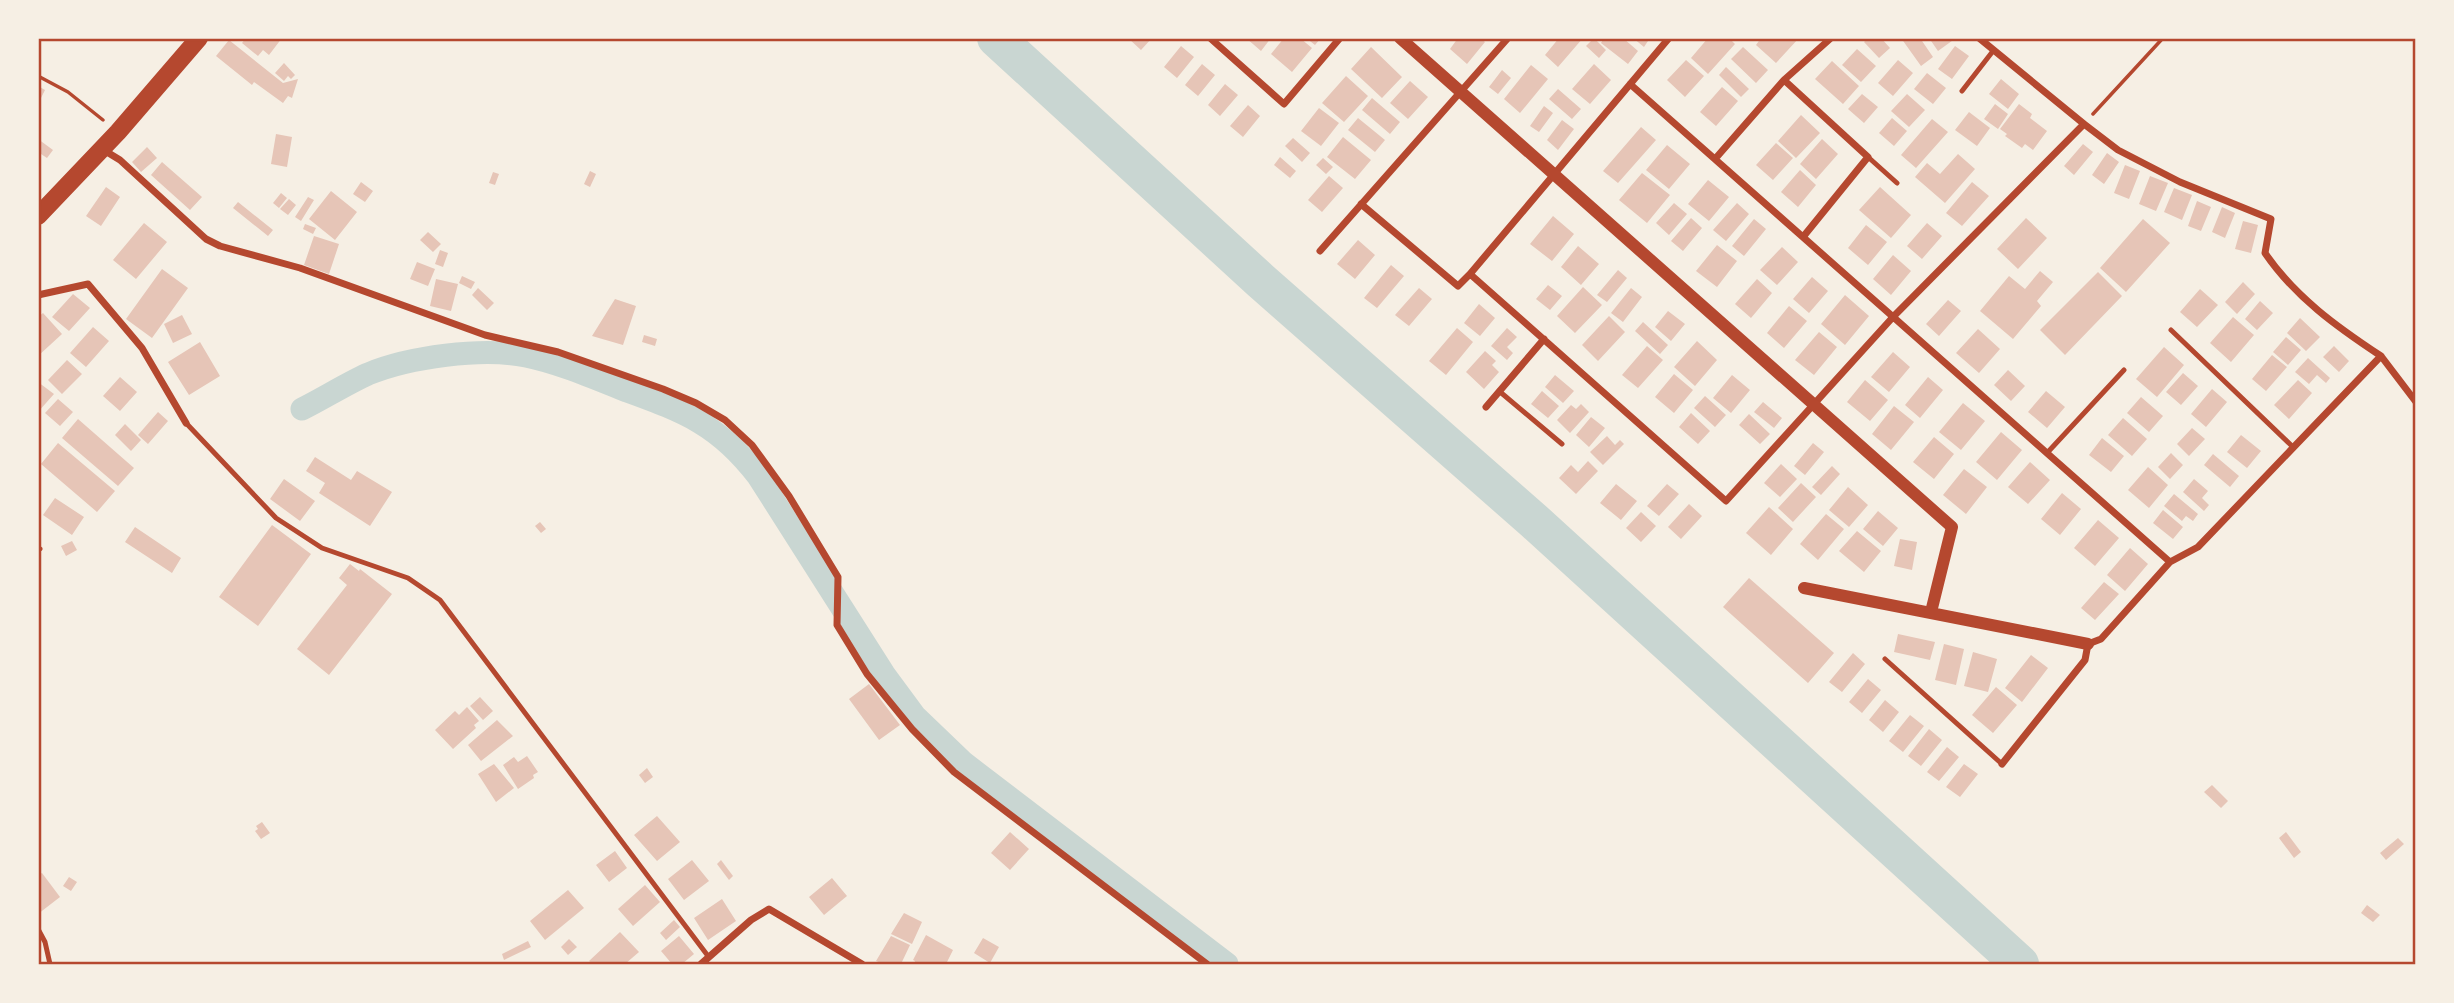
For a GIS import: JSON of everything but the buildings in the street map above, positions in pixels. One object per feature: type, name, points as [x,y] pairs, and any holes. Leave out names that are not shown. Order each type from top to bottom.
[{"type":"main road","points":[[38,216],[118,132],[200,38]]},
{"type":"street","points":[[1210,38],[1284,104],[1340,38]]},
{"type":"street","points":[[1400,38],[1952,527],[1931,612]]},
{"type":"street","points":[[1320,251],[1508,38]]},
{"type":"street","points":[[1361,204],[1458,286],[1669,38]]},
{"type":"street","points":[[1715,159],[1784,80],[1831,38]]},
{"type":"street","points":[[1979,38],[2118,149],[2180,182],[2272,219],[2265,253],[2281,276],[2330,323],[2381,356],[2416,402]]},
{"type":"street","points":[[1784,80],[1868,157],[1803,237]]},
{"type":"street","points":[[1630,84],[2170,562]]},
{"type":"street","points":[[1470,274],[1726,500],[1893,317],[2084,124]]},
{"type":"street","points":[[102,149],[120,160],[206,239],[220,246],[300,268],[485,335],[558,352],[663,389],[696,403],[725,420],[752,445],[789,496],[838,577],[837,625],[867,674],[912,729],[954,772],[1207,964]]},
{"type":"street","points":[[38,295],[88,284],[142,348],[186,423]]},
{"type":"street","points":[[1486,407],[1544,339]]},
{"type":"street","points":[[1804,588],[2088,644],[2101,639],[2170,562],[2198,547],[2381,356]]},
{"type":"street","points":[[2002,764],[2085,660],[2088,644]]},
{"type":"street","points":[[701,964],[751,920],[769,909],[862,964]]},
{"type":"lane","points":[[1962,91],[1993,51]]},
{"type":"lane","points":[[1868,157],[1897,183]]},
{"type":"lane","points":[[2171,330],[2293,447]]},
{"type":"lane","points":[[2047,453],[2124,370]]},
{"type":"lane","points":[[1500,391],[1562,444]]},
{"type":"lane","points":[[186,423],[276,518],[322,548],[408,578],[440,600],[708,956]]},
{"type":"lane","points":[[1885,659],[2002,764]]},
{"type":"lane","points":[[38,929],[45,942],[50,964]]},
{"type":"path","points":[[2084,124],[2163,38]]},
{"type":"path","points":[[38,76],[68,92],[118,132]]},
{"type":"waterway","points":[[996,38],[1261,281],[1534,521],[2020,964]]},
{"type":"waterway","points":[[302,409],[368,374],[385,368],[446,355],[508,353],[564,367],[700,422],[729,444],[758,476],[884,674],[915,716],[964,763],[1227,964]]}]
